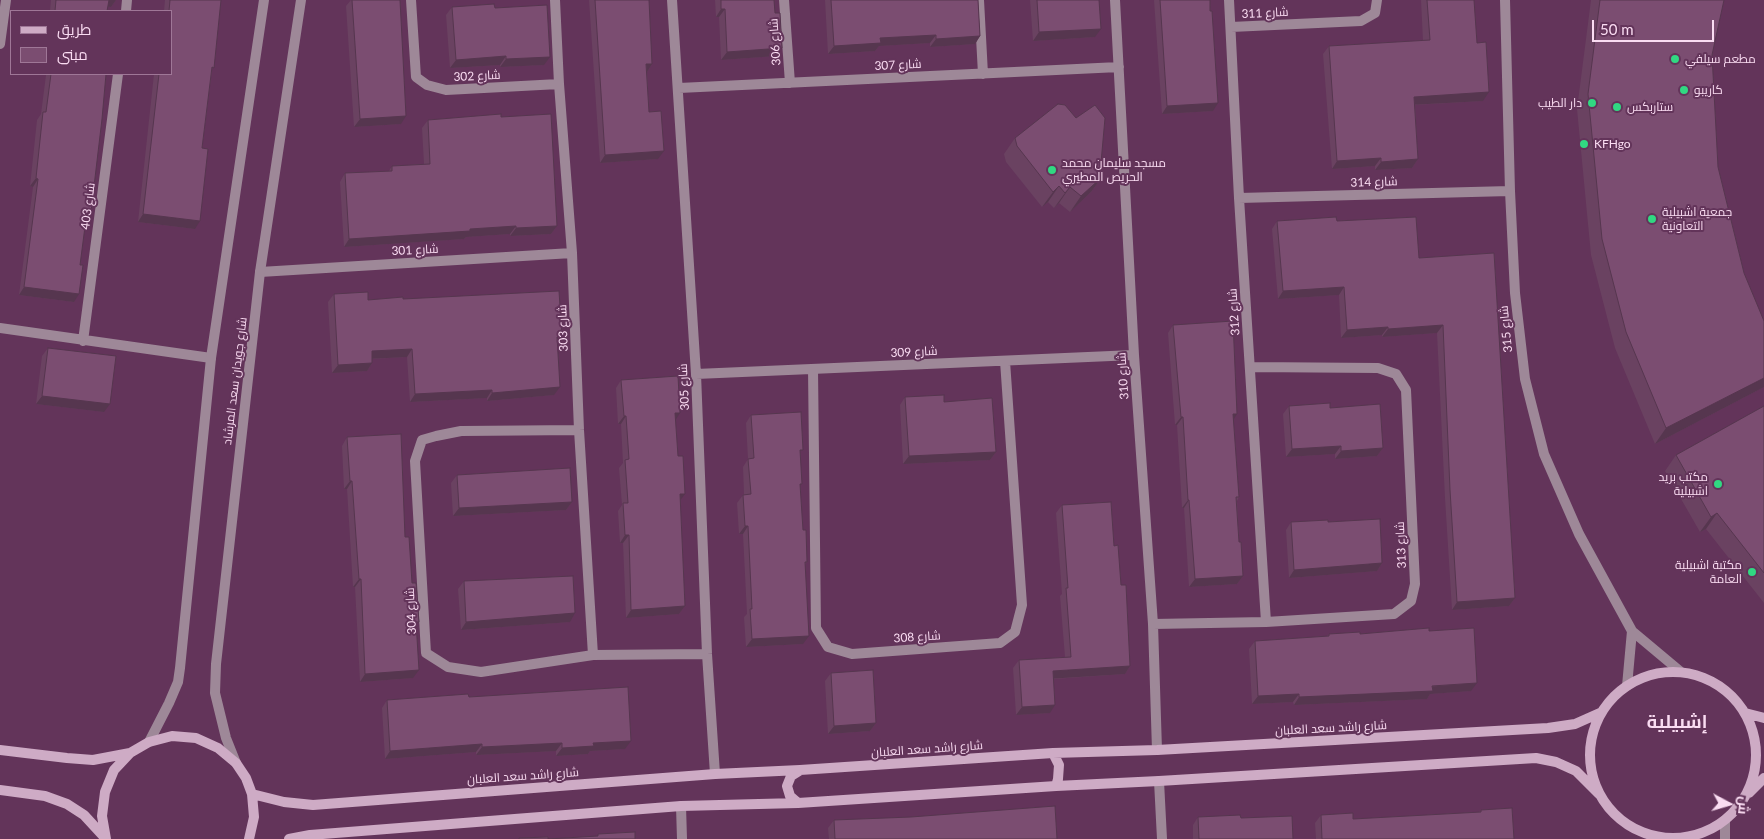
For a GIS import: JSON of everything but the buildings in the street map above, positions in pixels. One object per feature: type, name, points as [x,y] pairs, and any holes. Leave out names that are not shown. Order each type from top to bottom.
[{"type":"main road","points":[[1600,794],[1591,767],[1592,738],[1602,712],[1613,698],[1627,686],[1644,677],[1662,672],[1681,672],[1700,676],[1718,685],[1733,697],[1745,713],[1753,734],[1756,756],[1753,779],[1743,800]]},
{"type":"main road","name":"شارع راشد سعد العلبان","points":[[252,794],[284,802],[313,805],[715,774],[1053,753],[1157,750],[1548,728],[1575,724],[1602,712]]},
{"type":"main road","points":[[1745,713],[1764,718]]},
{"type":"main road","points":[[106,839],[102,816],[105,792],[114,770],[130,753],[149,742],[172,736],[196,738],[218,748],[236,763],[246,778],[252,794],[254,817],[250,839]]},
{"type":"main road","points":[[0,750],[93,760],[130,753]]},
{"type":"main road","points":[[1053,753],[1058,765],[1056,786]]},
{"type":"main road","points":[[288,839],[310,835],[681,806],[798,803],[1536,758],[1556,762],[1576,772],[1600,794],[1615,815],[1638,831],[1665,839],[1686,838],[1706,832],[1725,820],[1764,778]]},
{"type":"main road","points":[[798,803],[790,796],[787,786],[791,776],[800,770]]},
{"type":"main road","points":[[0,790],[45,796],[67,804],[84,815],[106,839]]},
{"type":"street","points":[[0,44],[6,0]]},
{"type":"street","name":"شارع جويدان سعد المرشاد","points":[[149,742],[170,703],[178,682],[211,358],[264,0]]},
{"type":"street","name":"شارع جويدان سعد المرشاد","points":[[236,763],[224,730],[215,693],[216,664],[260,272],[301,0]]},
{"type":"street","name":"شارع 302","points":[[412,0],[416,77],[427,85],[446,90],[559,84]]},
{"type":"street","name":"شارع 303","points":[[555,0],[559,84],[572,253],[579,430],[593,655]]},
{"type":"street","name":"شارع 305","points":[[672,0],[696,374],[707,654],[715,774]]},
{"type":"street","name":"شارع 306","points":[[784,0],[790,83]]},
{"type":"street","points":[[979,0],[983,74]]},
{"type":"street","name":"شارع 310","points":[[1115,0],[1134,355],[1153,624],[1157,750]]},
{"type":"street","name":"شارع 312","points":[[1229,0],[1239,198],[1266,622]]},
{"type":"street","name":"شارع 311","points":[[1231,27],[1361,21],[1375,14],[1378,0]]},
{"type":"street","name":"شارع 315","points":[[1505,0],[1510,191],[1515,293],[1525,379],[1544,454],[1579,534],[1632,631],[1681,672]]},
{"type":"street","name":"شارع 307","points":[[679,88],[1119,67]]},
{"type":"street","name":"شارع 403","points":[[83,340],[118,75]]},
{"type":"street","name":"شارع 314","points":[[1239,198],[1510,191]]},
{"type":"street","name":"شارع 301","points":[[260,272],[572,253]]},
{"type":"street","points":[[0,328],[211,358]]},
{"type":"street","name":"شارع 309","points":[[696,374],[1134,355]]},
{"type":"street","name":"شارع 308","points":[[813,369],[816,628],[828,646],[852,654],[1000,643],[1014,632],[1022,605],[1005,361]]},
{"type":"street","name":"شارع 313","points":[[1153,624],[1266,622],[1394,614],[1411,601],[1415,584],[1406,390],[1396,374],[1378,368],[1251,367]]},
{"type":"street","name":"شارع 304","points":[[579,430],[461,431],[422,440],[415,461],[426,654],[448,667],[481,672],[593,655],[707,654]]},
{"type":"street","points":[[1627,686],[1632,631]]},
{"type":"street","points":[[1159,781],[1162,839]]},
{"type":"street","points":[[681,806],[682,839]]},
{"type":"street","points":[[1725,820],[1725,839]]},
{"type":"place","name":"مطعم سيلفي","points":[[1675,59]]},
{"type":"place","name":"كاريبو","points":[[1684,90]]},
{"type":"place","name":"دار الطيب","points":[[1592,103]]},
{"type":"place","name":"ستاربكس","points":[[1617,107]]},
{"type":"place","name":"KFHgo","points":[[1584,144]]},
{"type":"place","name":"مسجد سليمان محمد الحريص المطيري","points":[[1052,170]]},
{"type":"place","name":"جمعية اشبيلية التعاونية","points":[[1652,219]]},
{"type":"place","name":"مكتب بريد اشبيلية","points":[[1718,484]]},
{"type":"place","name":"مكتبة اشبيلية العامة","points":[[1752,572]]},
{"type":"district","name":"إشبيلية","points":[[1677,722]]}]
